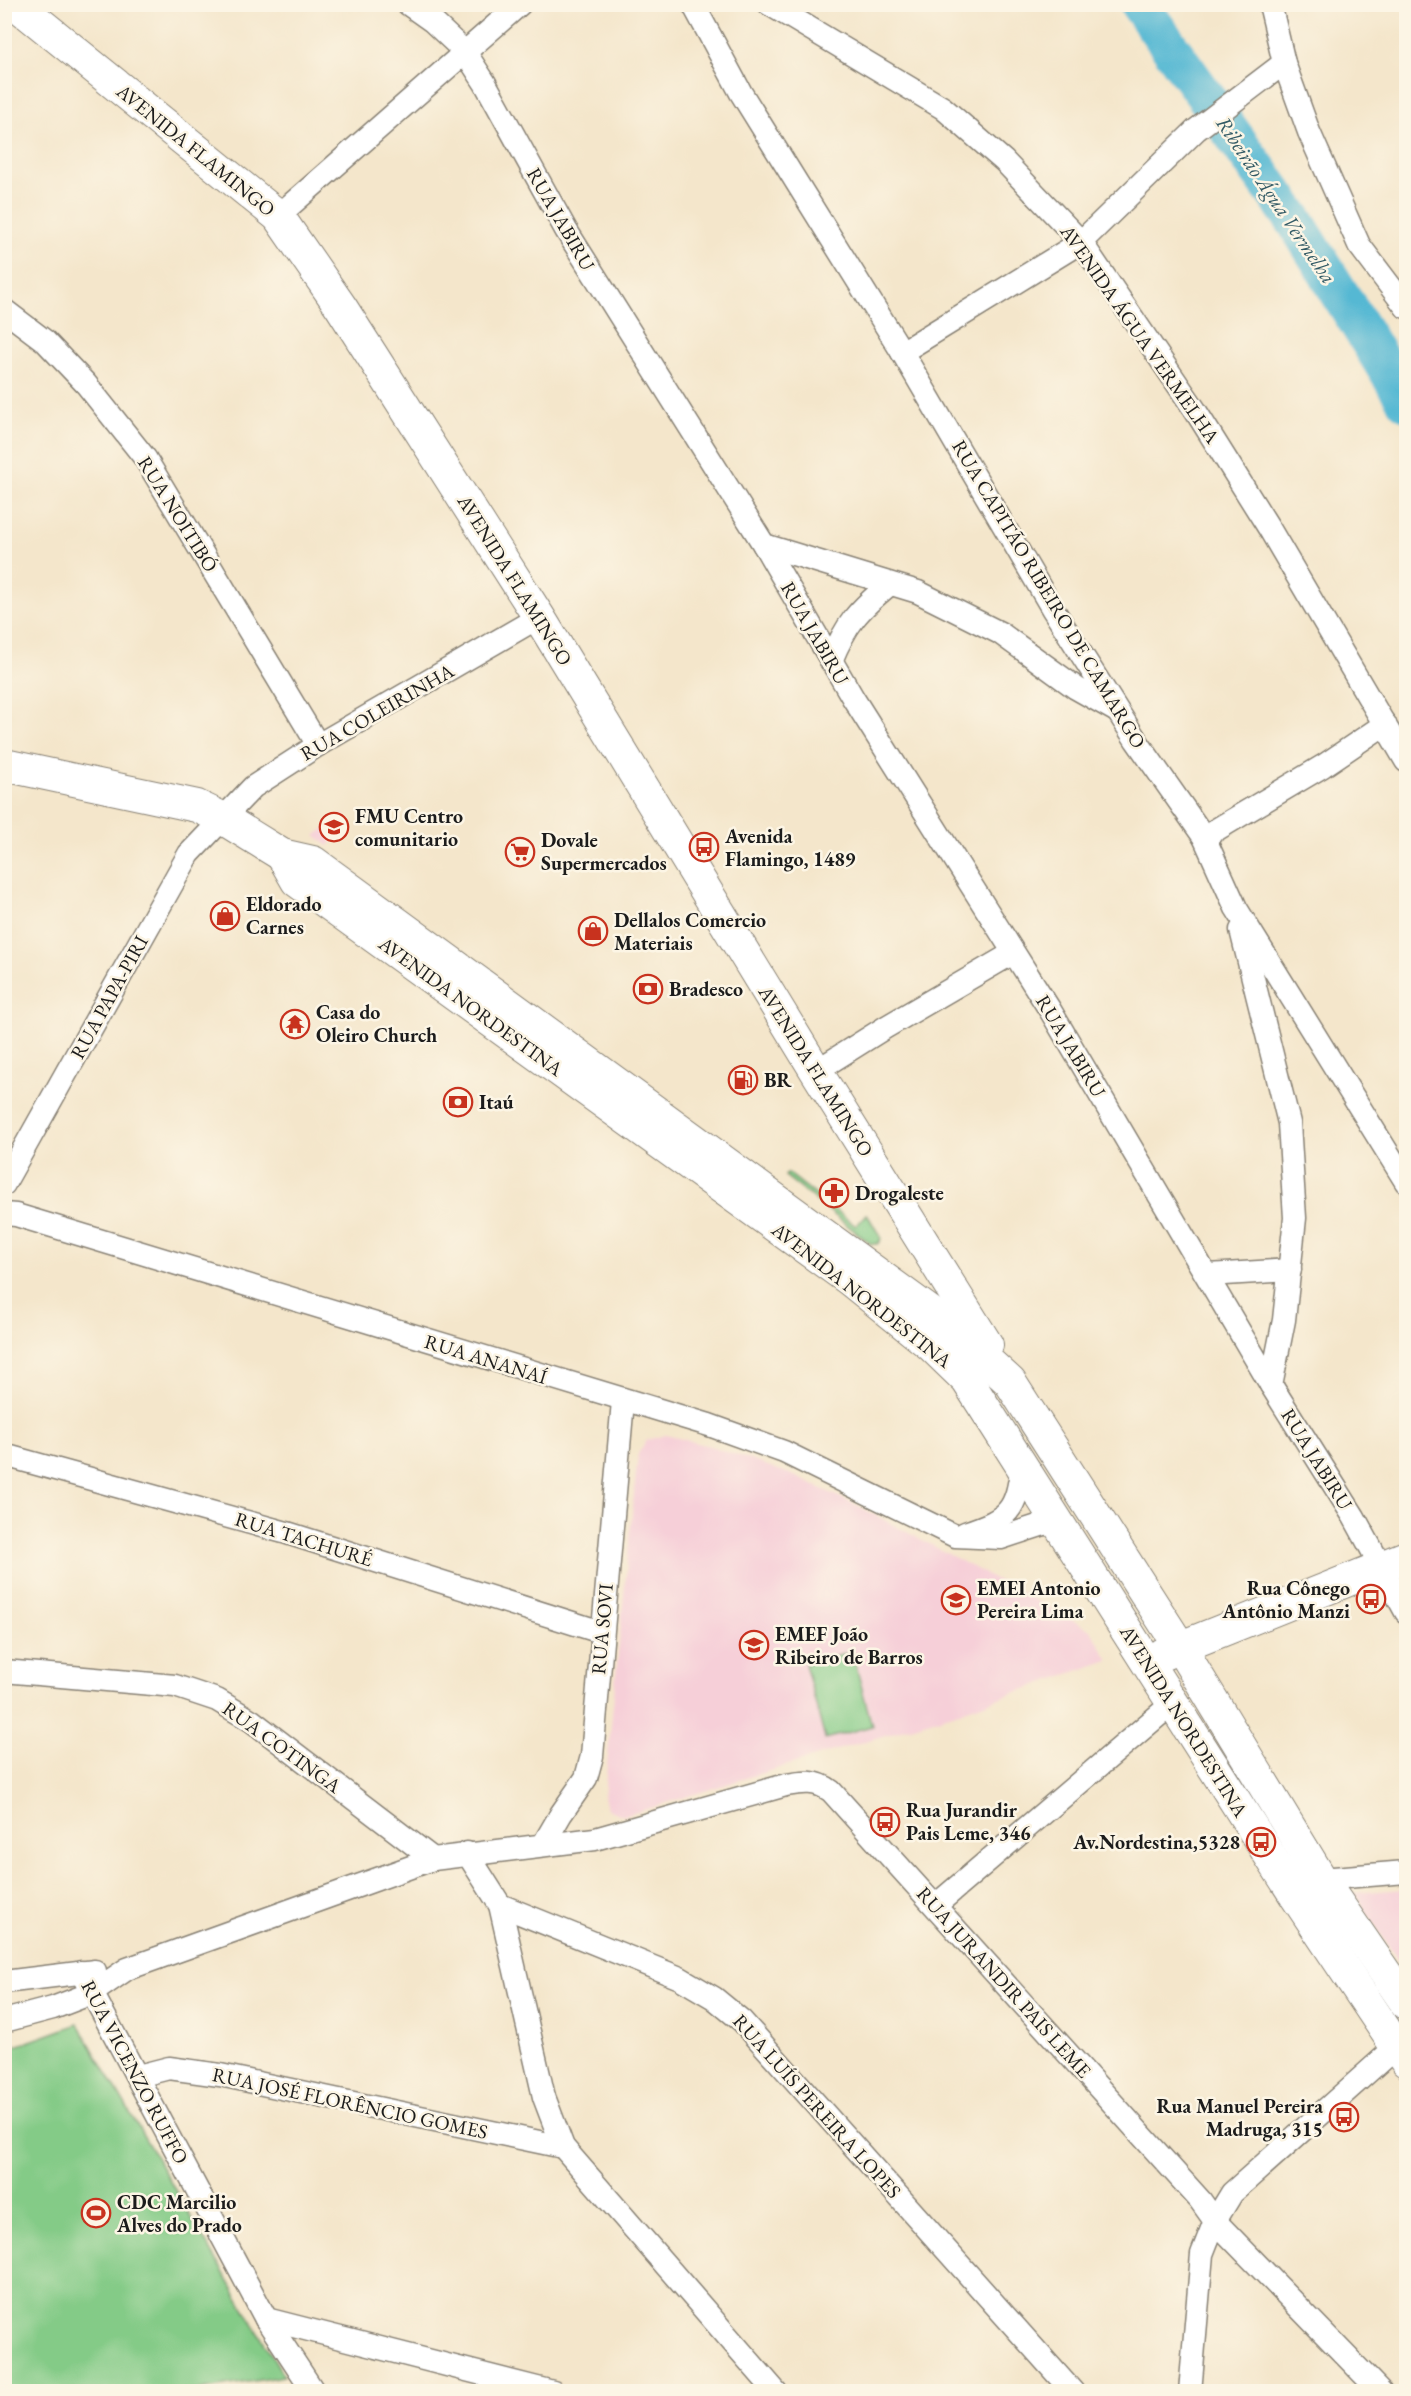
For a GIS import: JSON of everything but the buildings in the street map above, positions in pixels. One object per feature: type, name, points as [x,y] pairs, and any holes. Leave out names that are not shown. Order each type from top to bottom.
[{"type":"main road","name":"AVENIDA FLAMINGO","points":[[16,4],[278,216],[341,307],[539,617],[816,1071],[1010,1382]]},
{"type":"main road","name":"AVENIDA NORDESTINA","points":[[4,765],[196,806],[222,818],[282,855],[313,862],[351,888],[890,1297],[949,1326],[1010,1382],[1180,1647],[1321,1879],[1407,2003]]},
{"type":"main road","points":[[890,1297],[914,1269],[920,1254],[919,1237]]},
{"type":"main road","name":"AVENIDA NORDESTINA","points":[[890,1297],[932,1346],[967,1380],[1295,1896],[1403,2048]]},
{"type":"main road","points":[[1146,1660],[1394,1562]]},
{"type":"street","name":"RUA JABIRU","points":[[408,4],[432,21],[465,52],[485,83],[566,230],[764,545],[831,662],[1050,1010],[1271,1385],[1354,1517],[1394,1562],[1407,1612]]},
{"type":"street","points":[[278,216],[520,4]]},
{"type":"street","name":"RUA CAPITÃO RIBEIRO DE CAMARGO","points":[[693,4],[741,93],[902,352],[1052,608],[1118,712],[1204,837],[1236,908],[1407,1182]]},
{"type":"street","name":"AVENIDA ÁGUA VERMELHA","points":[[769,4],[942,108],[1004,161],[1081,242],[1195,410],[1269,528],[1407,761]]},
{"type":"street","points":[[1270,4],[1284,63],[1309,132],[1359,245],[1407,308]]},
{"type":"street","points":[[902,352],[1081,242],[1206,122],[1284,63]]},
{"type":"street","name":"RUA NOITIBÓ","points":[[4,310],[45,341],[86,384],[146,458],[318,745]]},
{"type":"street","points":[[764,545],[918,592],[1000,633],[1076,688],[1118,712]]},
{"type":"street","points":[[831,662],[843,631],[872,599],[890,584]]},
{"type":"street","name":"RUA COLEIRINHA","points":[[222,818],[254,787],[318,745],[539,617]]},
{"type":"street","points":[[1204,837],[1323,766],[1385,724]]},
{"type":"street","name":"RUA PAPA-PIRI","points":[[4,1184],[189,854],[222,818]]},
{"type":"street","points":[[1236,908],[1289,1123],[1295,1218],[1284,1320],[1271,1385]]},
{"type":"street","points":[[816,1071],[1013,953]]},
{"type":"street","name":"RUA ANANAÍ","points":[[4,1214],[16,1215],[623,1401],[709,1425],[784,1452],[956,1536],[1001,1538],[1056,1520]]},
{"type":"street","points":[[1208,1275],[1290,1270]]},
{"type":"street","name":"RUA SOVI","points":[[543,1845],[586,1778],[592,1756],[601,1632],[623,1401]]},
{"type":"street","name":"RUA TACHURÉ","points":[[4,1455],[287,1533],[601,1632]]},
{"type":"street","points":[[956,1536],[1002,1517],[1009,1510],[1018,1496],[1022,1466]]},
{"type":"street","name":"RUA COTINGA","points":[[4,1671],[175,1686],[217,1700],[252,1721],[432,1859]]},
{"type":"street","points":[[936,1905],[1173,1702]]},
{"type":"street","name":"RUA JURANDIR PAIS LEME","points":[[127,1969],[432,1859],[595,1839],[786,1785],[808,1781],[824,1786],[936,1905],[1200,2200],[1215,2221],[1381,2391]]},
{"type":"street","points":[[468,1853],[500,1905],[544,2097],[563,2147],[776,2391]]},
{"type":"street","points":[[1295,1896],[1321,1879],[1407,1872]]},
{"type":"street","name":"RUA LUÍS PEREIRA LOPES","points":[[500,1905],[680,1978],[714,1998],[742,2021],[1073,2391]]},
{"type":"street","points":[[4,1982],[81,1972],[127,1969]]},
{"type":"street","points":[[4,2020],[53,2008],[92,1993],[127,1969]]},
{"type":"street","name":"RUA VICENZO RUFFO","points":[[81,1972],[266,2319],[312,2391]]},
{"type":"street","points":[[1190,2391],[1202,2254],[1215,2221],[1232,2193],[1403,2048]]},
{"type":"street","name":"RUA JOSÉ FLORÊNCIO GOMES","points":[[138,2076],[169,2068],[220,2075],[563,2147]]},
{"type":"street","points":[[266,2319],[553,2391]]},
{"type":"shaded area","name":"FMU Centro comunitario","points":[[343,814],[347,819],[329,846],[315,836]]},
{"type":"shaded area","name":"EMEF João Ribeiro de Barros","points":[[666,1435],[713,1447],[790,1474],[854,1504],[1091,1630],[1109,1660],[953,1714],[624,1816],[607,1809],[604,1796],[638,1454],[647,1440]]},
{"type":"shaded area","points":[[1406,1889],[1406,1973],[1354,1893]]},
{"type":"green space","points":[[788,1173],[856,1226],[867,1214],[881,1238],[880,1241],[877,1244],[871,1244],[785,1176]]},
{"type":"green space","points":[[852,1651],[872,1726],[825,1739],[805,1664]]},
{"type":"green space","name":"CDC Marcilio Alves do Prado","points":[[78,2024],[284,2376],[195,2391],[5,2391],[5,2050]]},
{"type":"waterway","name":"Ribeirão Água Vermelha","points":[[1139,4],[1295,221],[1406,401]]},
{"type":"place","name":"FMU Centro comunitario","points":[[334,827]]},
{"type":"place","name":"Avenida Flamingo, 1489","points":[[704,847]]},
{"type":"place","name":"Dovale Supermercados","points":[[520,852]]},
{"type":"place","name":"Eldorado Carnes","points":[[225,916]]},
{"type":"place","name":"Dellalos Comercio Materiais","points":[[593,931]]},
{"type":"place","name":"Bradesco","points":[[648,989]]},
{"type":"place","name":"Casa do Oleiro Church","points":[[295,1024]]},
{"type":"place","name":"BR","points":[[743,1080]]},
{"type":"place","name":"Itaú","points":[[458,1102]]},
{"type":"place","name":"Drogaleste","points":[[834,1193]]},
{"type":"place","name":"Rua Cônego Antônio Manzi","points":[[1371,1599]]},
{"type":"place","name":"EMEI Antonio Pereira Lima","points":[[956,1600]]},
{"type":"place","name":"EMEF João Ribeiro de Barros","points":[[754,1645]]},
{"type":"place","name":"Rua Jurandir Pais Leme, 346","points":[[885,1822]]},
{"type":"place","name":"Av.Nordestina,5328","points":[[1261,1842]]},
{"type":"place","name":"Rua Manuel Pereira Madruga, 315","points":[[1344,2117]]},
{"type":"place","name":"CDC Marcilio Alves do Prado","points":[[96,2213]]}]
